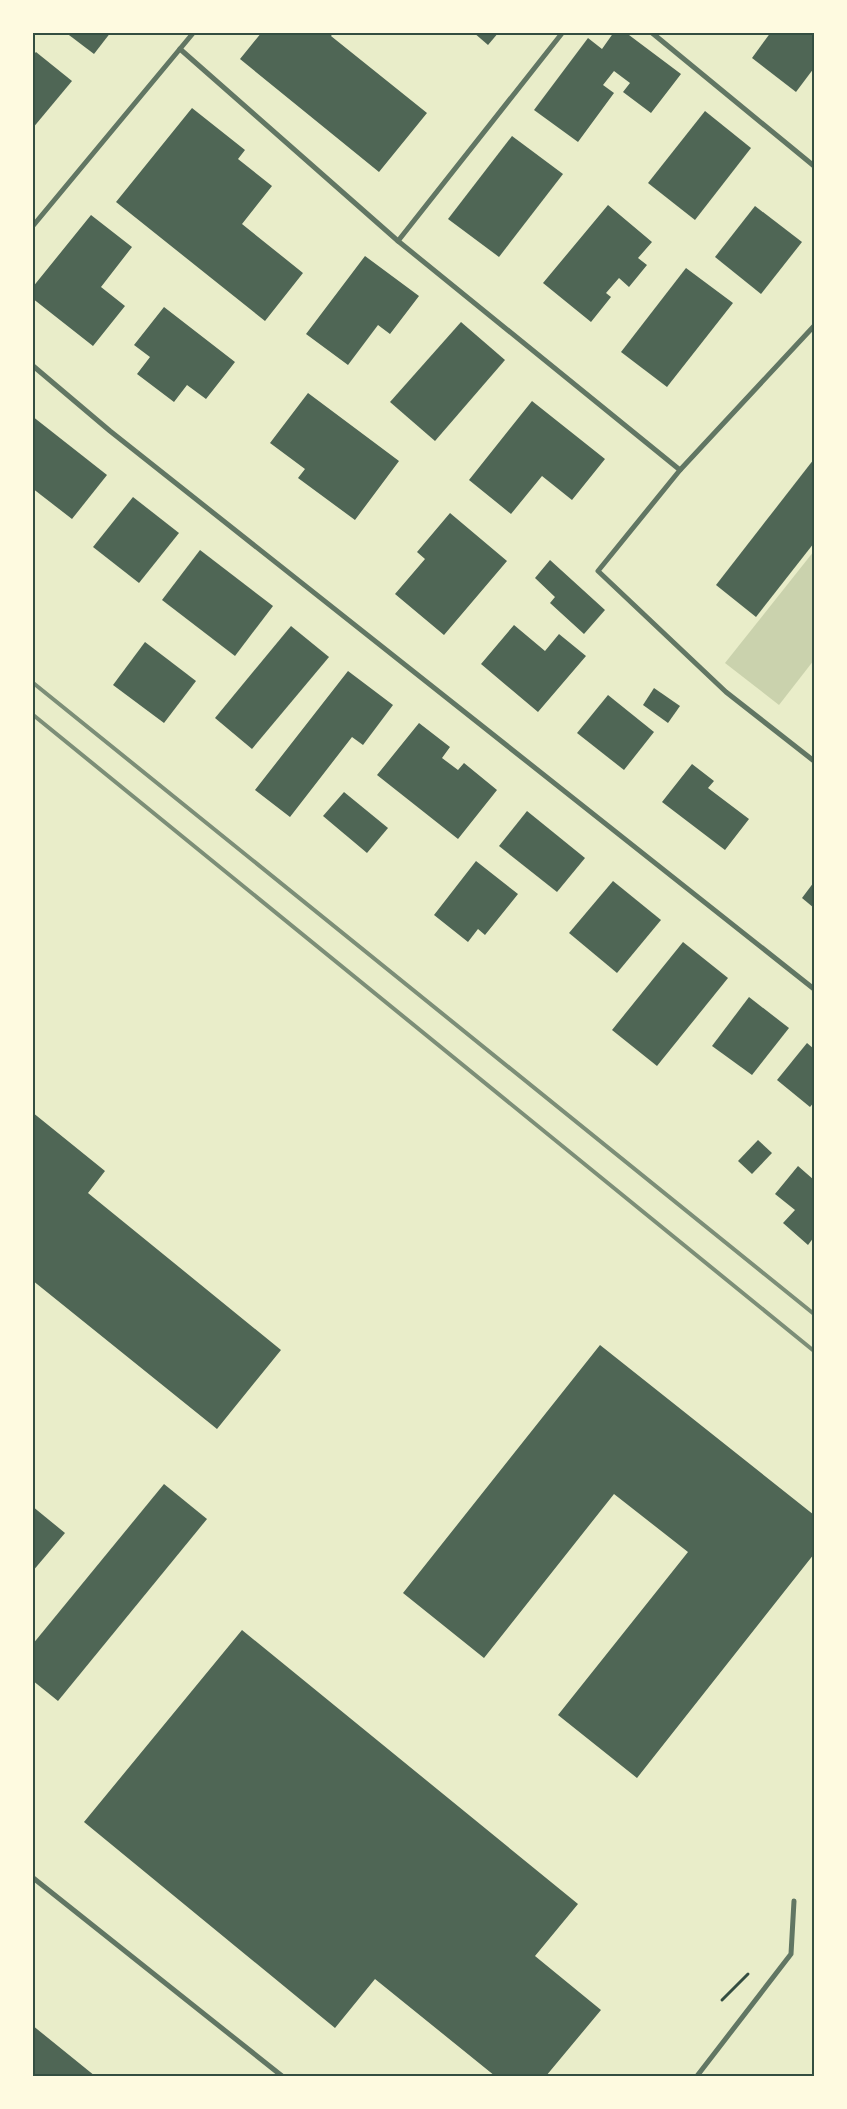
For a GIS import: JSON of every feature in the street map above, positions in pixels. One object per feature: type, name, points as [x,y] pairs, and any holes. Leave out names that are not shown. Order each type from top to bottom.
[{"type":"street","points":[[32,227],[194,32]]},
{"type":"street","points":[[398,241],[564,32]]},
{"type":"street","points":[[651,32],[814,166]]},
{"type":"street","points":[[180,49],[398,241],[680,470]]},
{"type":"street","points":[[814,326],[680,470],[598,571],[726,692],[814,761]]},
{"type":"street","points":[[32,365],[110,431],[814,989]]},
{"type":"street","points":[[32,1877],[282,2076]]},
{"type":"street","points":[[697,2076],[791,1954],[794,1901]]},
{"type":"path","points":[[722,2000],[750,1973]]},
{"type":"green space","points":[[814,551],[814,660],[779,705],[725,663]]},
{"type":"building","points":[[65,32],[111,32],[94,54]]},
{"type":"building","points":[[262,32],[334,32],[331,36],[427,113],[379,172],[240,59]]},
{"type":"building","points":[[473,32],[499,32],[488,45]]},
{"type":"building","points":[[614,32],[625,32],[681,74],[651,113],[623,92],[630,83],[614,71],[603,85],[614,93],[578,142],[534,110],[588,38],[602,49]]},
{"type":"building","points":[[771,32],[814,32],[814,68],[796,92],[752,58]]},
{"type":"building","points":[[36,52],[72,81],[32,129],[32,56]]},
{"type":"building","points":[[192,108],[245,150],[238,159],[272,186],[242,224],[303,273],[265,321],[116,202]]},
{"type":"building","points":[[705,111],[751,148],[695,220],[648,183]]},
{"type":"building","points":[[512,136],[563,174],[499,257],[448,219]]},
{"type":"building","points":[[608,205],[652,242],[638,258],[647,265],[629,287],[619,278],[606,293],[611,297],[591,322],[543,283]]},
{"type":"building","points":[[755,206],[802,242],[761,294],[715,257]]},
{"type":"building","points":[[91,215],[132,247],[101,287],[125,306],[93,346],[32,298],[32,288]]},
{"type":"building","points":[[365,256],[419,296],[390,334],[378,325],[348,365],[306,334]]},
{"type":"building","points":[[686,268],[733,303],[667,387],[621,352]]},
{"type":"building","points":[[164,307],[235,362],[206,399],[187,385],[174,402],[137,374],[150,357],[134,345]]},
{"type":"building","points":[[461,322],[505,360],[435,441],[390,402]]},
{"type":"building","points":[[308,393],[399,461],[355,520],[298,478],[305,469],[270,443]]},
{"type":"building","points":[[532,401],[605,459],[572,500],[542,476],[511,514],[469,480]]},
{"type":"building","points":[[32,416],[107,475],[72,519],[32,488]]},
{"type":"building","points":[[814,459],[814,543],[756,617],[716,585]]},
{"type":"building","points":[[133,497],[179,533],[139,583],[93,547]]},
{"type":"building","points":[[450,513],[507,561],[444,635],[395,594],[425,559],[417,552]]},
{"type":"building","points":[[200,550],[273,606],[235,656],[162,600]]},
{"type":"building","points":[[550,560],[605,610],[584,634],[550,603],[555,597],[535,578]]},
{"type":"building","points":[[514,625],[545,651],[559,634],[586,656],[538,712],[481,664]]},
{"type":"building","points":[[291,626],[329,657],[252,749],[215,718]]},
{"type":"building","points":[[145,642],[196,681],[164,723],[113,685]]},
{"type":"building","points":[[348,671],[393,705],[363,745],[352,737],[290,817],[255,790]]},
{"type":"building","points":[[654,688],[680,706],[668,723],[643,705]]},
{"type":"building","points":[[608,695],[654,732],[624,770],[577,733]]},
{"type":"building","points":[[419,723],[450,747],[442,758],[458,770],[464,763],[497,790],[458,839],[377,775]]},
{"type":"building","points":[[692,764],[714,781],[708,788],[749,819],[725,850],[662,802]]},
{"type":"building","points":[[344,792],[388,828],[367,853],[323,816]]},
{"type":"building","points":[[527,811],[585,858],[557,892],[499,846]]},
{"type":"building","points":[[476,861],[518,894],[485,935],[478,929],[468,942],[434,915]]},
{"type":"building","points":[[613,881],[661,920],[617,973],[569,933]]},
{"type":"building","points":[[814,882],[814,908],[802,898]]},
{"type":"building","points":[[683,942],[728,978],[657,1066],[612,1030]]},
{"type":"building","points":[[749,997],[789,1028],[752,1075],[712,1046]]},
{"type":"building","points":[[807,1043],[814,1049],[814,1102],[810,1107],[777,1080]]},
{"type":"building","points":[[32,1112],[105,1171],[88,1193],[281,1350],[217,1429],[32,1280]]},
{"type":"building","points":[[758,1140],[772,1153],[752,1174],[738,1161]]},
{"type":"building","points":[[798,1166],[814,1180],[814,1237],[808,1245],[783,1223],[795,1210],[775,1194]]},
{"type":"building","points":[[600,1345],[814,1515],[814,1554],[637,1778],[558,1715],[688,1552],[614,1494],[484,1658],[403,1593]]},
{"type":"building","points":[[164,1484],[207,1519],[58,1701],[32,1680],[32,1645]]},
{"type":"building","points":[[32,1506],[65,1533],[32,1572]]},
{"type":"building","points":[[242,1630],[578,1904],[535,1956],[601,2010],[546,2076],[495,2076],[375,1979],[335,2028],[84,1822]]},
{"type":"building","points":[[32,2025],[95,2076],[32,2076]]},
{"type":"railway","points":[[32,682],[814,1314]]},
{"type":"railway","points":[[32,714],[814,1351]]}]
